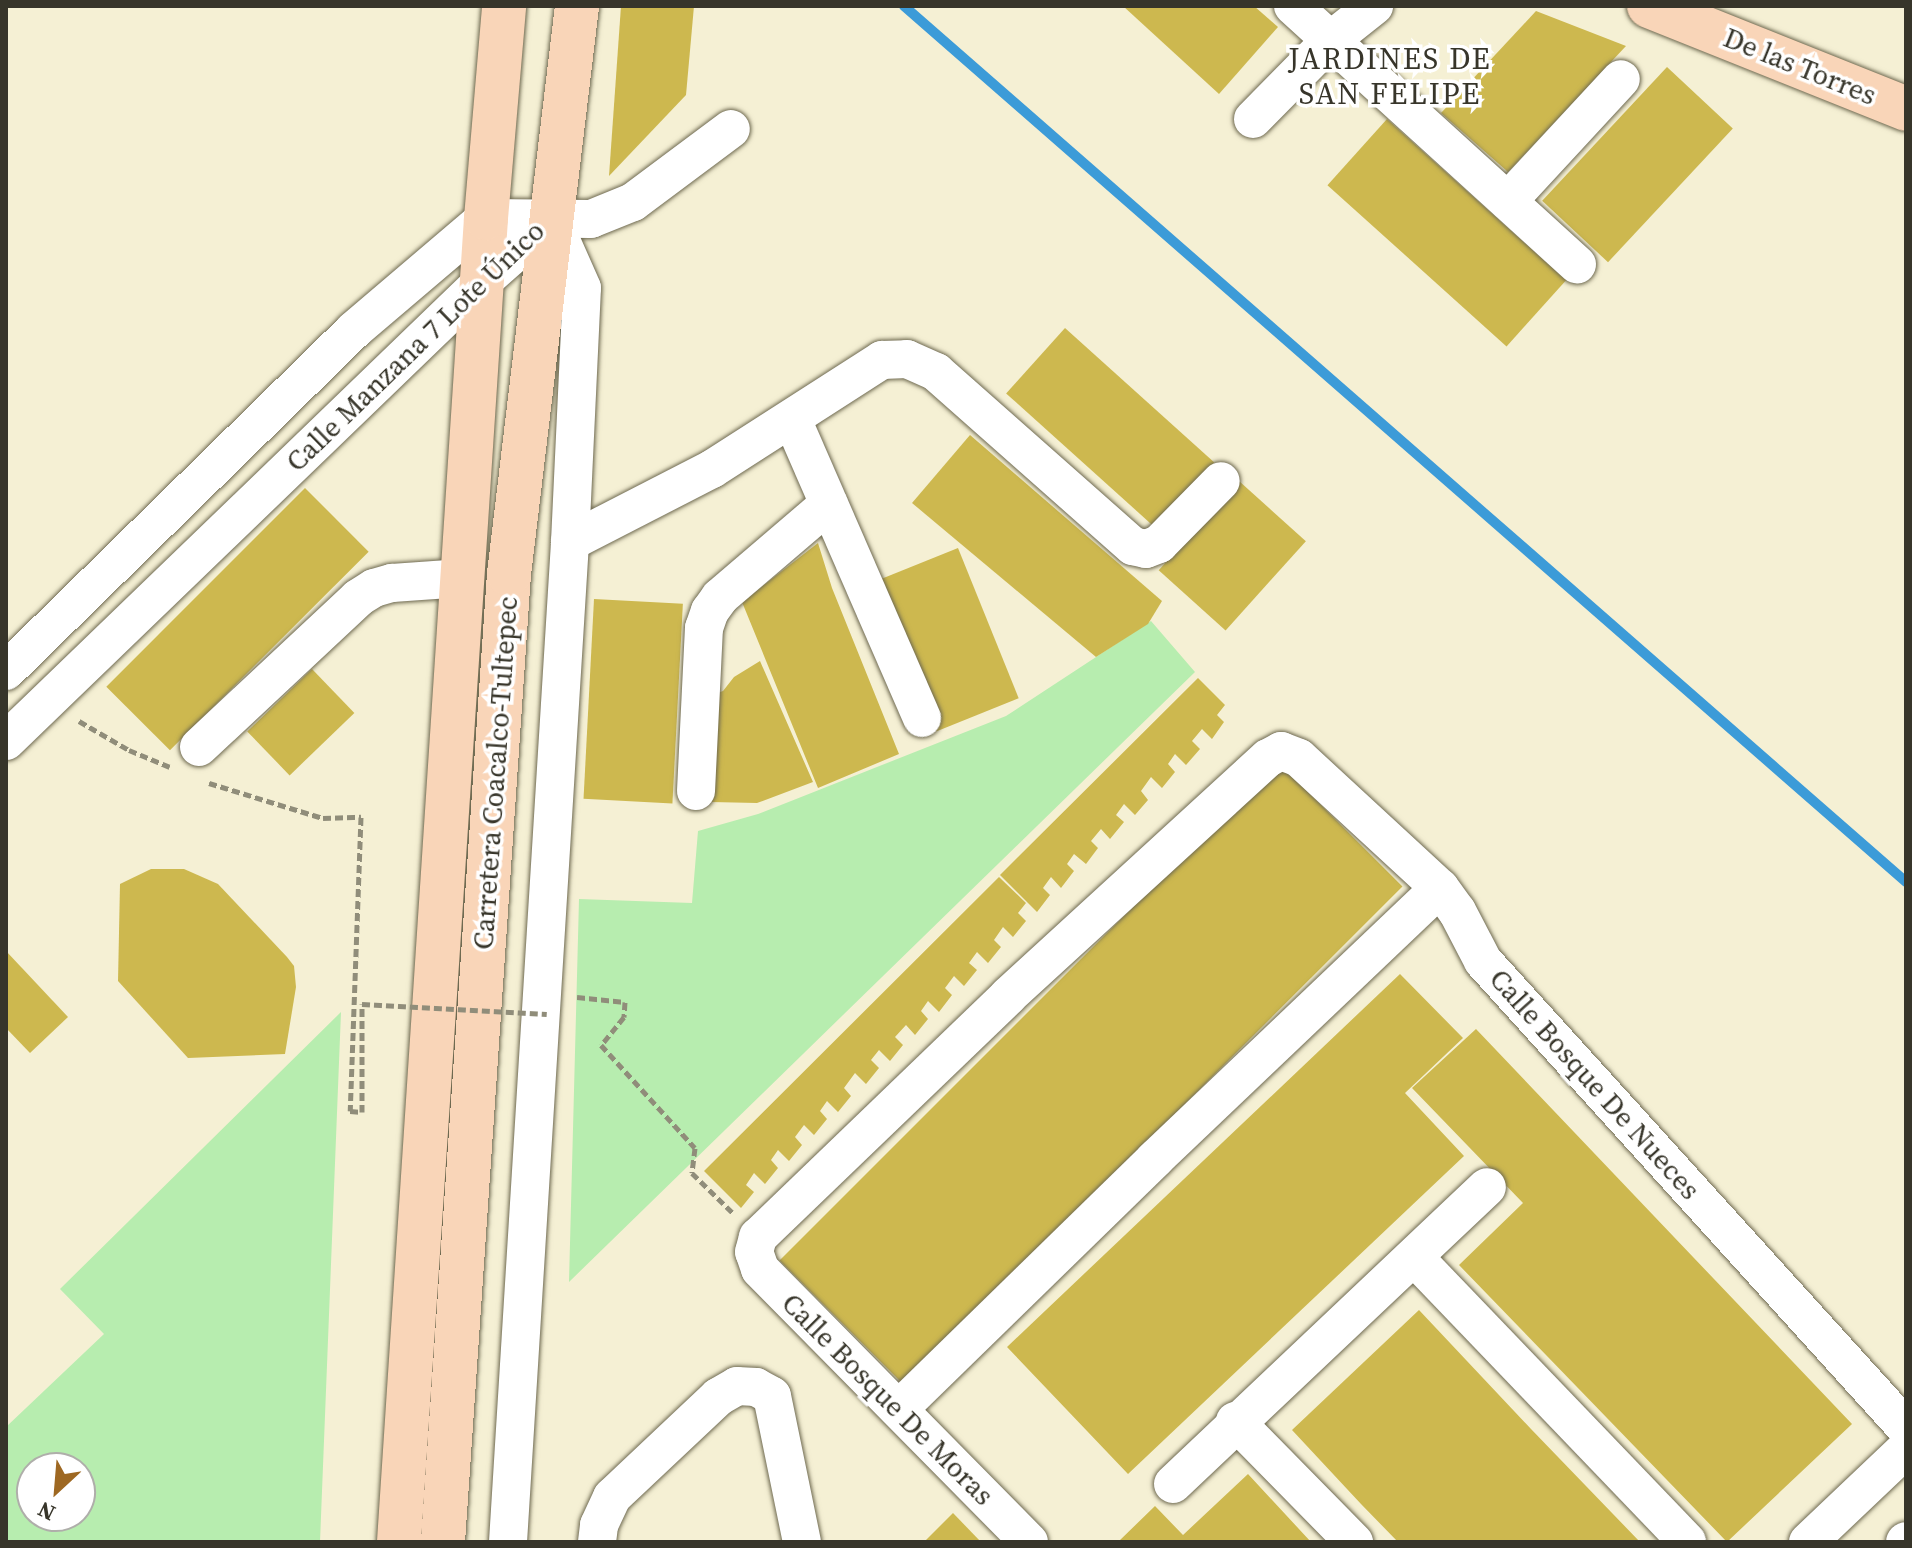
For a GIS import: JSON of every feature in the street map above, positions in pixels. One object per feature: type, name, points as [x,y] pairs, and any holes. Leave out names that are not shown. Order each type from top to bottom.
[{"type":"main road","name":"Carretera Coacalco-Tultepec","points":[[399,1542],[486,218],[504,6]]},
{"type":"main road","name":"Carretera Coacalco-Tultepec","points":[[443,1542],[509,574],[577,6]]},
{"type":"main road","name":"De las Torres","points":[[1649,6],[1906,109]]},
{"type":"street","points":[[1293,6],[1577,264]]},
{"type":"street","points":[[1253,119],[1331,40],[1374,6]]},
{"type":"street","points":[[1508,201],[1621,79]]},
{"type":"street","points":[[508,1542],[570,542],[582,288],[552,220],[591,219],[633,202],[731,129]]},
{"type":"street","name":"Calle Manzana 7 Lote Único","points":[[6,671],[353,331],[486,218],[552,220]]},
{"type":"street","name":"Calle Manzana 7 Lote Único","points":[[6,741],[483,281],[552,220]]},
{"type":"street","points":[[570,542],[712,469],[882,360],[907,359],[936,372],[1133,546],[1146,549],[1159,544],[1221,481]]},
{"type":"street","points":[[792,419],[922,718]]},
{"type":"street","points":[[696,791],[704,628],[710,611],[720,597],[829,504]]},
{"type":"street","points":[[193,766],[358,598],[374,588],[392,583],[463,578]]},
{"type":"street","name":"Calle Bosque De Nueces","points":[[756,1244],[1008,996],[1268,758],[1281,751],[1299,758],[1440,888],[1457,911],[1483,961],[1906,1428]]},
{"type":"street","points":[[899,1409],[1155,1159],[1440,888]]},
{"type":"street","points":[[1173,1484],[1235,1421],[1415,1258],[1487,1187]]},
{"type":"street","name":"Calle Bosque De Moras","points":[[756,1244],[760,1269],[1029,1542]]},
{"type":"street","points":[[1415,1258],[1687,1542]]},
{"type":"street","points":[[597,1542],[602,1514],[612,1497],[718,1397],[737,1386],[756,1387],[772,1396],[802,1542]]},
{"type":"street","points":[[1235,1421],[1354,1542]]},
{"type":"street","points":[[1808,1542],[1906,1449]]},
{"type":"path","points":[[52,696],[75,719],[129,750],[193,766],[323,818],[361,817],[350,1111],[362,1112],[362,1004],[547,1014]]},
{"type":"path","points":[[573,997],[625,1002],[624,1017],[601,1045],[695,1148],[692,1173],[756,1244]]},
{"type":"green space","points":[[1151,621],[1195,672],[569,1282],[579,899],[692,903],[698,831],[758,814],[1006,716]]},
{"type":"green space","points":[[341,1012],[320,1542],[6,1542],[6,1427],[104,1334],[60,1289]]},
{"type":"building","points":[[621,6],[694,6],[686,95],[609,176]]},
{"type":"building","points":[[1123,6],[1254,6],[1278,27],[1219,94]]},
{"type":"building","points":[[1536,11],[1626,46],[1508,172],[1441,113]]},
{"type":"building","points":[[1667,67],[1733,128],[1608,262],[1542,201]]},
{"type":"building","points":[[1387,119],[1566,280],[1507,346],[1327,185]]},
{"type":"building","points":[[1065,328],[1214,462],[1155,528],[1006,393]]},
{"type":"building","points":[[970,435],[1162,601],[1148,624],[1096,657],[912,503]]},
{"type":"building","points":[[1239,481],[1306,541],[1226,630],[1159,570]]},
{"type":"building","points":[[305,488],[369,552],[170,750],[106,687]]},
{"type":"building","points":[[818,543],[832,588],[899,754],[818,788],[742,602]]},
{"type":"building","points":[[958,548],[1019,698],[936,732],[875,581]]},
{"type":"building","points":[[594,599],[683,604],[672,803],[584,799]]},
{"type":"building","points":[[760,661],[813,782],[757,803],[711,802],[713,750],[709,696],[723,691],[734,677]]},
{"type":"building","points":[[312,669],[354,713],[290,775],[247,732]]},
{"type":"building","points":[[1198,678],[1225,705],[1217,715],[1224,722],[1212,739],[1202,729],[1192,741],[1200,749],[1186,765],[1175,754],[1168,764],[1175,772],[1162,788],[1151,777],[1141,791],[1148,800],[1135,815],[1124,804],[1116,815],[1124,822],[1110,839],[1101,829],[1091,841],[1098,848],[1086,864],[1074,854],[1067,864],[1074,871],[1061,888],[1051,877],[1043,888],[1050,895],[1037,912],[1000,875]]},
{"type":"building","points":[[1278,762],[1402,886],[904,1385],[779,1261]]},
{"type":"building","points":[[151,869],[184,869],[218,884],[294,966],[296,987],[285,1054],[188,1058],[118,981],[120,884]]},
{"type":"building","points":[[999,877],[1026,903],[1018,913],[1026,921],[1013,937],[1003,927],[994,940],[1001,947],[988,963],[977,952],[969,963],[977,970],[964,986],[954,976],[945,988],[952,995],[939,1012],[928,1001],[921,1011],[928,1019],[915,1035],[906,1025],[895,1037],[903,1045],[890,1061],[879,1050],[871,1060],[879,1068],[866,1084],[855,1073],[844,1088],[851,1096],[838,1112],[827,1101],[820,1111],[827,1119],[814,1135],[804,1125],[795,1137],[802,1145],[789,1161],[778,1150],[771,1160],[778,1168],[765,1184],[754,1173],[746,1185],[754,1192],[741,1208],[704,1171]]},
{"type":"building","points":[[6,951],[68,1017],[30,1053],[6,1028]]},
{"type":"building","points":[[1400,974],[1463,1038],[1405,1093],[1464,1156],[1128,1474],[1007,1347]]},
{"type":"building","points":[[1476,1029],[1852,1424],[1727,1542],[1459,1265],[1523,1203],[1412,1088]]},
{"type":"building","points":[[1419,1310],[1640,1542],[1398,1542],[1361,1504],[1292,1430]]},
{"type":"building","points":[[1248,1474],[1311,1542],[1118,1542],[1155,1506],[1183,1535]]},
{"type":"building","points":[[953,1513],[981,1542],[924,1542]]},
{"type":"waterway","points":[[904,6],[1906,882]]},
{"type":"district","name":"JARDINES DE SAN FELIPE","points":[[1390,76]]}]
